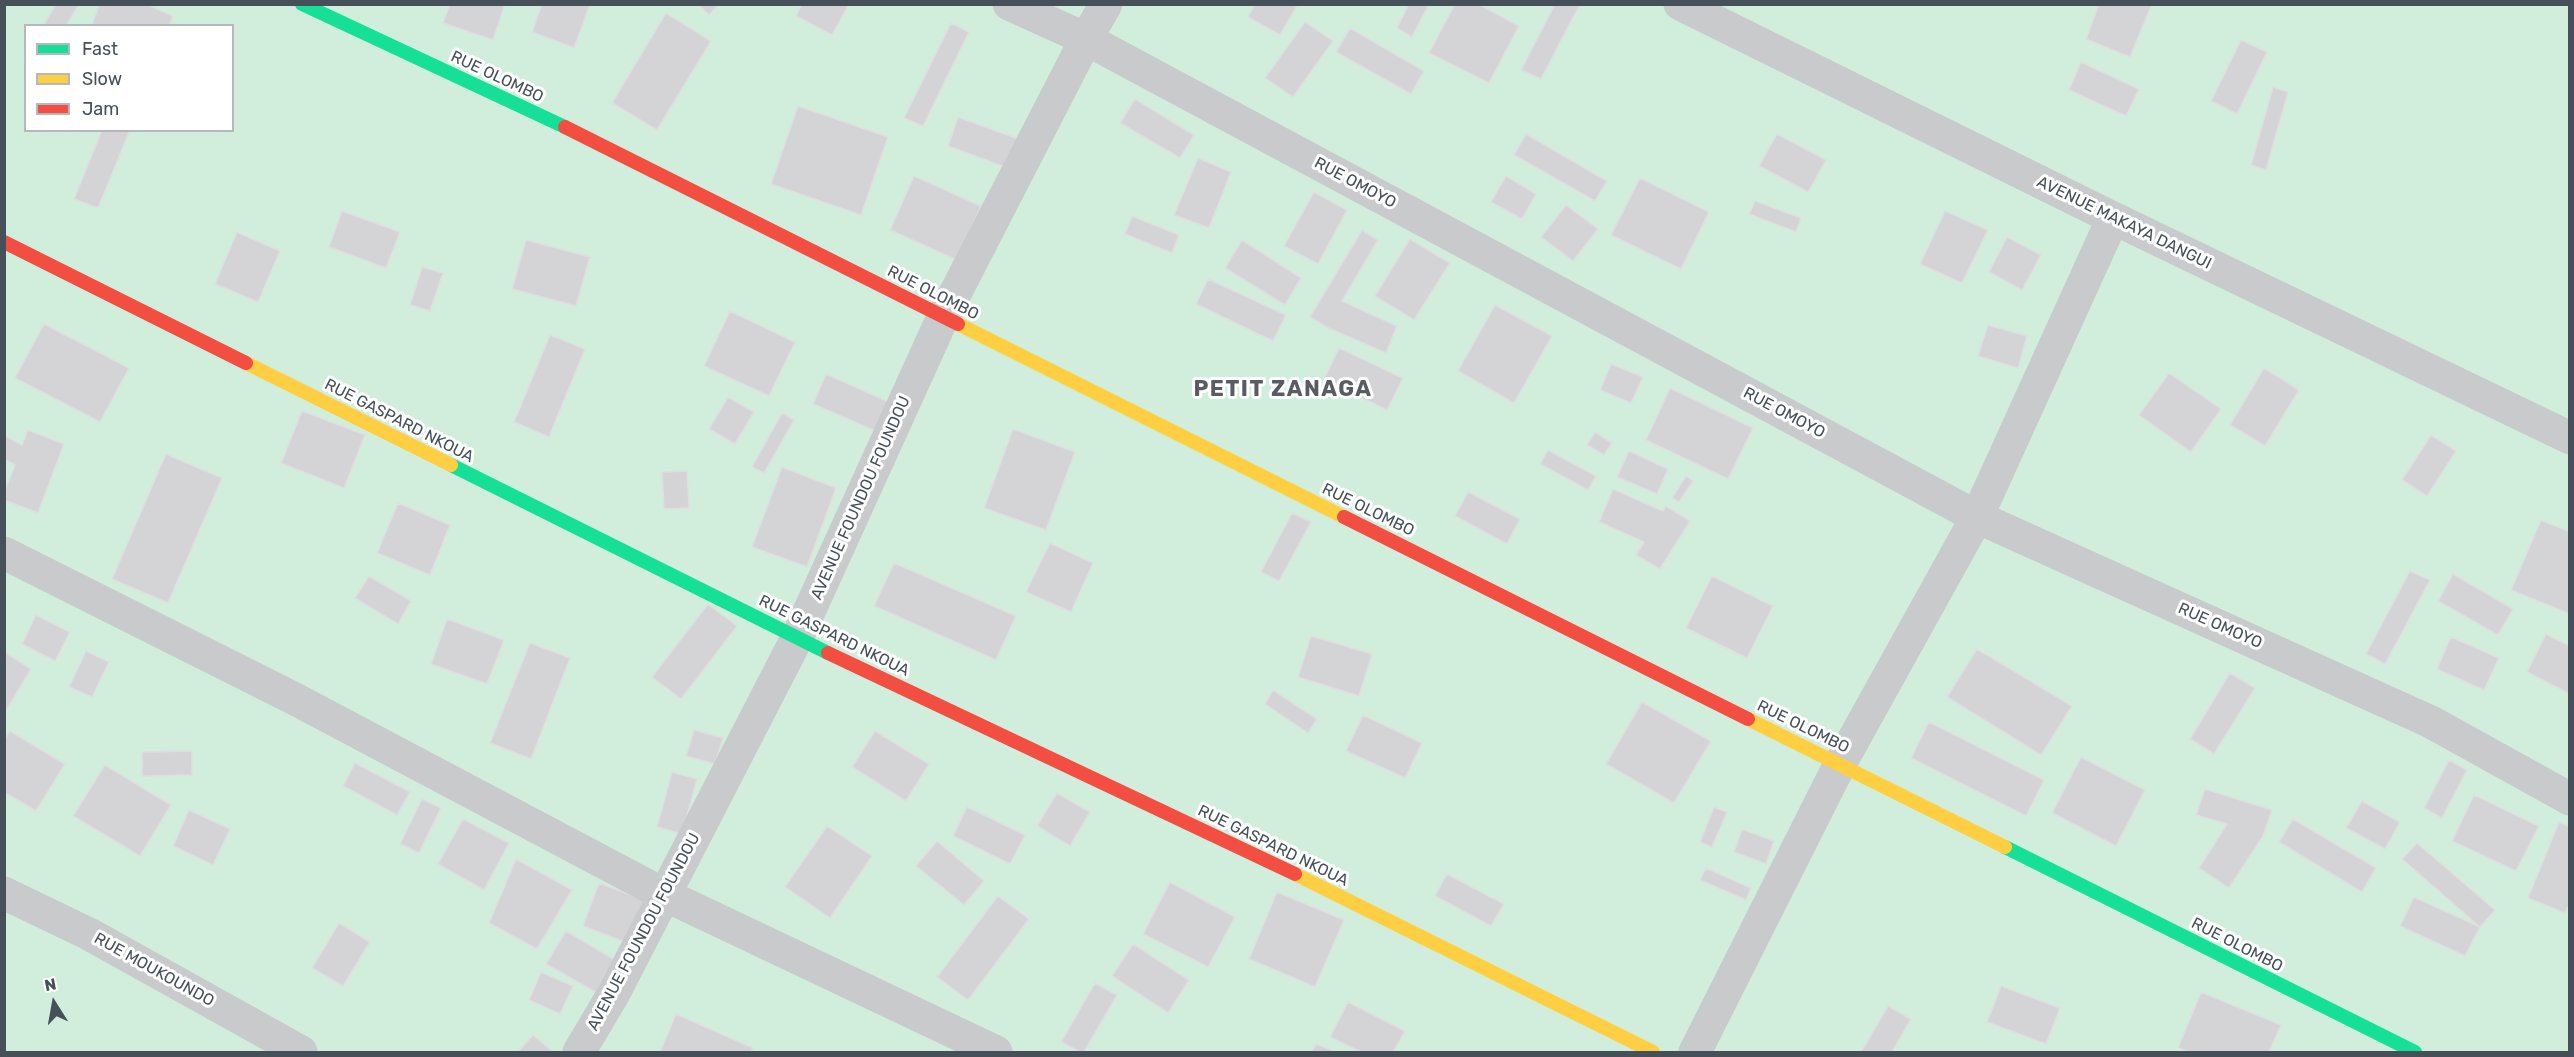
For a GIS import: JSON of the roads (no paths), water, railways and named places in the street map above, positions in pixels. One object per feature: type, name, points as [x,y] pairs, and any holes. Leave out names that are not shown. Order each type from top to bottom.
[{"type":"street","name":"RUE OLOMBO","points":[[302,4],[512,101],[719,203],[2415,1053]]},
{"type":"street","name":"RUE OMOYO","points":[[1009,4],[1086,39],[1977,517],[2431,722],[2570,799]]},
{"type":"street","name":"AVENUE FOUNDOU FOUNDOU","points":[[579,1053],[614,993],[797,638],[943,317],[1106,4]]},
{"type":"street","name":"AVENUE MAKAYA DANGUI","points":[[1680,4],[2113,218],[2570,438]]},
{"type":"street","points":[[1695,1053],[1840,764],[1977,517],[2113,218]]},
{"type":"street","name":"RUE GASPARD NKOUA","points":[[4,242],[797,638],[1207,831],[1653,1053]]},
{"type":"street","points":[[4,553],[295,699],[665,895],[996,1053]]},
{"type":"street","name":"RUE MOUKOUNDO","points":[[4,893],[89,934],[301,1053]]},
{"type":"district","name":"PETIT ZANAGA","points":[[1283,390]]}]
